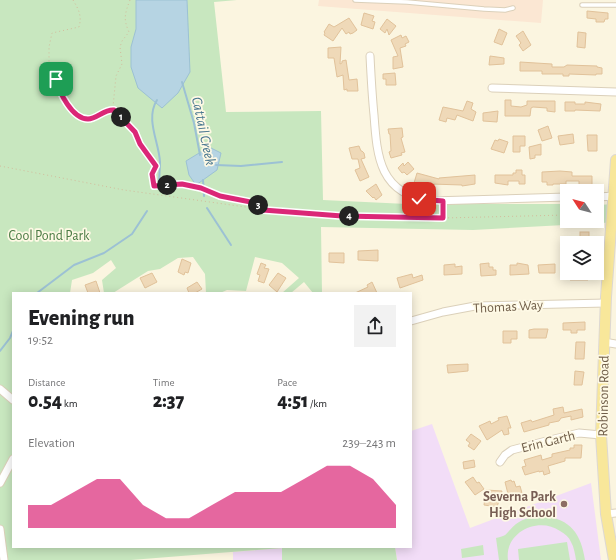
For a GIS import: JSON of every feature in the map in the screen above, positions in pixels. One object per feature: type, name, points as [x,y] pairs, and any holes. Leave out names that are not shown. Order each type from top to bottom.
[{"type":"main road","name":"Robinson Road","points":[[614,560],[611,514],[601,435],[606,303],[613,227],[616,160]]},
{"type":"street","points":[[370,56],[376,143],[383,170],[390,180],[409,195],[419,199],[443,201],[560,197]]},
{"type":"street","points":[[492,88],[616,92]]},
{"type":"street","points":[[604,197],[614,196]]},
{"type":"street","name":"Thomas Way","points":[[412,321],[442,312],[475,306],[606,303]]},
{"type":"street","points":[[604,342],[616,344]]},
{"type":"street","points":[[0,389],[12,399]]},
{"type":"street","name":"Erin Garth","points":[[500,462],[505,455],[512,450],[579,433],[601,435]]},
{"type":"street","points":[[0,484],[12,462]]},
{"type":"street","points":[[0,529],[4,560]]},
{"type":"lane","points":[[355,0],[407,2],[484,9],[511,10],[513,8]]},
{"type":"lane","points":[[582,4],[616,5]]},
{"type":"path","points":[[73,0],[80,12],[81,19],[79,27],[52,33],[49,47],[49,64],[53,66],[58,86],[74,113],[79,117],[89,119],[109,109],[114,110]]},
{"type":"path","points":[[130,0],[126,12],[125,23],[128,32],[120,47],[122,64],[116,76],[113,107],[114,110],[135,132],[140,144],[156,166],[152,174],[154,186],[182,184],[201,188],[220,196],[256,203],[263,210]]},
{"type":"path","points":[[0,166],[124,190],[263,210],[342,216],[443,218],[560,215]]},
{"type":"path","points":[[443,201],[443,218]]},
{"type":"shaded area","points":[[319,0],[543,0],[541,23],[318,6]]},
{"type":"shaded area","name":"Severna Park High School","points":[[432,424],[470,528],[591,483],[601,560],[397,560],[395,548],[412,548],[412,431]]},
{"type":"shaded area","points":[[283,548],[282,560],[233,560],[233,552]]},
{"type":"green space","name":"Cool Pond Park","points":[[0,0],[237,0],[214,2],[226,112],[321,111],[323,200],[407,204],[560,204],[560,225],[473,230],[321,227],[322,292],[312,292],[304,282],[292,292],[283,292],[299,278],[282,263],[255,257],[246,291],[227,290],[222,292],[206,292],[205,274],[193,257],[178,258],[160,269],[148,271],[115,292],[104,292],[102,280],[116,268],[111,260],[93,273],[72,280],[70,292],[12,292],[12,548],[282,548],[131,560],[0,560]]},
{"type":"green space","points":[[616,204],[616,222],[604,223],[604,205]]},
{"type":"green space","points":[[543,516],[561,520],[573,529],[581,543],[585,560],[576,560],[572,544],[565,534],[552,527],[542,525],[525,529],[517,535],[511,542],[508,550],[508,560],[499,560],[496,538],[505,535],[522,520]]},
{"type":"green space","points":[[567,542],[570,560],[519,560],[518,549]]},
{"type":"green space","points":[[483,545],[484,555],[462,558],[461,549]]},
{"type":"green space","points":[[282,548],[395,548],[397,560],[282,560]]},
{"type":"water","points":[[136,0],[187,0],[190,72],[178,93],[162,108],[138,88],[131,67],[131,47],[136,29]]},
{"type":"water","points":[[209,147],[221,153],[217,170],[196,185],[189,175],[186,161]]},
{"type":"building","points":[[587,11],[608,13],[608,19],[605,19],[604,22],[596,22],[596,19],[587,18]]},
{"type":"building","points":[[364,13],[374,16],[372,21],[375,22],[373,29],[361,25]]},
{"type":"building","points":[[349,18],[357,30],[353,33],[350,34],[349,32],[346,34],[342,28],[333,41],[324,35],[324,32],[329,24],[334,27]]},
{"type":"building","points":[[387,19],[396,26],[389,35],[387,29],[385,33],[380,29]]},
{"type":"building","points":[[499,29],[507,33],[502,45],[494,42]]},
{"type":"building","points":[[523,31],[531,45],[523,51],[519,45],[521,43],[516,36]]},
{"type":"building","points":[[578,32],[586,33],[585,48],[577,47]]},
{"type":"building","points":[[401,35],[402,38],[406,36],[409,42],[405,44],[406,46],[400,48],[403,67],[393,69],[393,57],[398,56],[391,40]]},
{"type":"building","points":[[341,47],[340,64],[342,61],[346,60],[349,80],[357,79],[358,91],[347,91],[347,89],[344,90],[343,75],[337,77],[334,58],[328,58],[328,48]]},
{"type":"building","points":[[490,56],[504,58],[504,64],[489,65]]},
{"type":"building","points":[[520,62],[552,64],[552,67],[564,67],[567,65],[597,66],[602,68],[602,74],[569,74],[569,76],[563,76],[563,74],[542,74],[542,71],[520,71]]},
{"type":"building","points":[[395,73],[396,85],[386,85],[386,79],[383,79],[383,74]]},
{"type":"building","points":[[505,100],[511,100],[511,106],[521,107],[527,105],[527,101],[555,101],[555,112],[547,111],[547,108],[533,107],[531,108],[530,116],[505,116]]},
{"type":"building","points":[[467,101],[473,103],[471,109],[476,112],[473,121],[457,115],[455,120],[447,118],[446,122],[439,120],[443,107],[463,111]]},
{"type":"building","points":[[565,102],[575,102],[575,104],[585,104],[585,102],[601,104],[600,111],[565,111]]},
{"type":"building","points":[[498,111],[497,122],[483,121],[483,113]]},
{"type":"building","points":[[548,126],[552,138],[542,141],[538,130]]},
{"type":"building","points":[[402,128],[403,137],[401,138],[405,152],[401,153],[402,155],[391,158],[389,152],[391,151],[390,134],[388,129]]},
{"type":"building","points":[[573,134],[574,143],[560,145],[558,136]]},
{"type":"building","points":[[587,135],[597,135],[597,151],[588,151]]},
{"type":"building","points":[[513,136],[525,136],[525,146],[520,146],[520,152],[513,152]]},
{"type":"building","points":[[499,139],[508,142],[504,153],[491,149],[495,140],[498,141]]},
{"type":"building","points":[[541,144],[541,155],[535,155],[535,158],[530,159],[529,147]]},
{"type":"building","points":[[359,146],[361,151],[364,153],[365,158],[361,159],[369,177],[360,181],[355,170],[360,168],[358,159],[352,159],[349,148]]},
{"type":"building","points":[[408,162],[414,169],[407,175],[404,172],[402,173],[398,168],[403,163],[404,166]]},
{"type":"building","points":[[516,170],[522,170],[522,175],[525,175],[525,184],[519,184],[519,181],[508,181],[508,185],[495,183],[495,175],[513,175],[513,173],[516,173]]},
{"type":"building","points":[[560,171],[572,172],[572,176],[592,176],[592,184],[579,184],[579,181],[566,181],[566,184],[547,185],[547,182],[542,182],[542,172]]},
{"type":"building","points":[[417,173],[439,179],[475,175],[475,184],[462,186],[431,184],[430,187],[427,187],[414,183]]},
{"type":"building","points":[[376,184],[382,195],[376,200],[366,191]]},
{"type":"building","points":[[580,232],[589,232],[589,236],[580,236]]},
{"type":"building","points":[[378,250],[378,261],[358,260],[358,251]]},
{"type":"building","points":[[329,253],[344,253],[344,263],[329,262]]},
{"type":"building","points":[[182,259],[191,263],[188,273],[185,272],[184,275],[178,272]]},
{"type":"building","points":[[261,263],[266,265],[264,268],[269,269],[264,283],[258,281],[260,275],[257,274]]},
{"type":"building","points":[[489,263],[489,267],[493,267],[493,270],[496,270],[496,275],[481,276],[480,264]]},
{"type":"building","points":[[517,263],[528,265],[529,274],[510,275],[510,265],[517,265]]},
{"type":"building","points":[[455,264],[455,267],[462,266],[462,274],[444,275],[444,265]]},
{"type":"building","points":[[555,264],[555,273],[539,273],[538,265]]},
{"type":"building","points":[[152,273],[157,282],[145,288],[140,278]]},
{"type":"building","points":[[278,273],[286,278],[277,292],[269,285]]},
{"type":"building","points":[[412,274],[413,278],[422,275],[423,280],[400,288],[397,278]]},
{"type":"building","points":[[96,281],[100,292],[88,292],[85,285]]},
{"type":"building","points":[[197,282],[202,289],[197,292],[189,292],[187,288]]},
{"type":"building","points":[[372,282],[377,292],[357,292],[368,287],[367,285]]},
{"type":"building","points":[[585,322],[585,330],[577,330],[577,333],[571,333],[571,330],[563,330],[563,323]]},
{"type":"building","points":[[548,329],[546,338],[529,338],[529,330]]},
{"type":"building","points":[[503,331],[517,331],[517,339],[511,339],[511,343],[503,343]]},
{"type":"building","points":[[576,342],[585,342],[584,359],[575,359]]},
{"type":"building","points":[[468,364],[468,371],[448,373],[447,365]]},
{"type":"building","points":[[575,371],[584,372],[582,385],[574,385]]},
{"type":"building","points":[[563,407],[564,413],[582,409],[583,417],[571,420],[571,416],[561,418],[559,421],[549,423],[549,425],[524,432],[521,423],[531,420],[532,422],[554,415],[553,409]]},
{"type":"building","points":[[507,416],[511,428],[508,428],[509,434],[504,435],[502,430],[487,440],[479,426],[490,421],[491,424],[499,420],[498,418]]},
{"type":"building","points":[[471,434],[481,441],[474,450],[468,446],[470,443],[466,440]]},
{"type":"building","points":[[574,445],[582,445],[581,458],[565,458],[565,461],[548,466],[550,473],[544,475],[543,471],[539,471],[525,475],[522,467],[526,466],[524,460],[541,455],[542,460],[552,457],[552,454],[574,448]]},
{"type":"building","points":[[474,460],[475,467],[464,469],[463,462]]},
{"type":"building","points":[[473,477],[484,489],[475,495],[465,482]]},
{"type":"building","points":[[511,480],[512,482],[514,481],[516,487],[520,486],[522,493],[517,494],[518,496],[515,497],[515,500],[510,502],[505,482]]},
{"type":"building","points":[[486,490],[502,491],[497,507],[484,505]]},
{"type":"waterway","name":"Cattail Creek","points":[[182,82],[194,123],[200,155]]},
{"type":"waterway","name":"Cattail Creek","points":[[157,100],[152,115],[152,123],[160,162],[159,185]]},
{"type":"waterway","points":[[216,165],[241,166],[282,162]]},
{"type":"waterway","name":"Cattail Creek","points":[[203,180],[204,196]]},
{"type":"waterway","name":"Cattail Creek","points":[[207,208],[231,245]]},
{"type":"waterway","name":"Cattail Creek","points":[[38,292],[74,265],[104,253],[132,234],[147,211]]},
{"type":"waterway","name":"Cattail Creek","points":[[0,351],[12,333]]},
{"type":"place","name":"Severna Park High School","points":[[564,504]]},
{"type":"route","points":[[56,79],[63,98],[74,113],[79,117],[89,119],[109,109],[114,110],[135,132],[140,144],[156,166],[152,174],[154,186],[182,184],[201,188],[220,196],[256,203],[263,210],[342,216],[443,218],[443,201],[419,199]]}]
